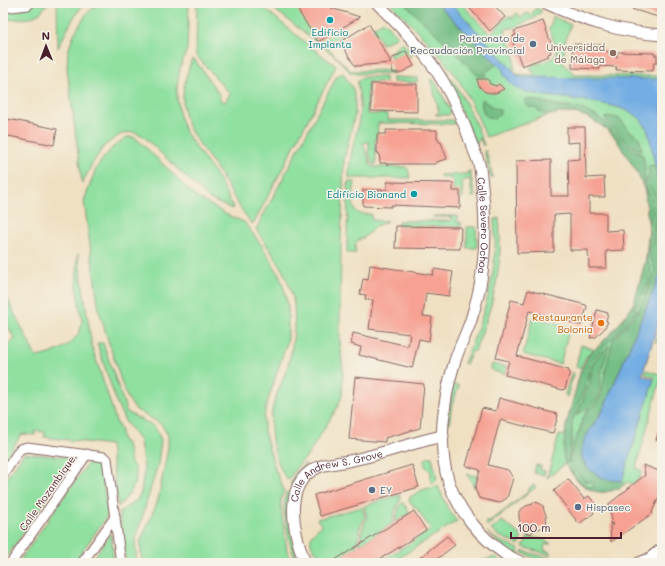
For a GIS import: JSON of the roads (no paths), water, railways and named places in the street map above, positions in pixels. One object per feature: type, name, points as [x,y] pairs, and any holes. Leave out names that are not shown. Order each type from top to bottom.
[{"type":"street","points":[[3,8],[28,5],[30,3]]},
{"type":"street","name":"Calle Severo Ochoa","points":[[377,3],[424,53],[440,77],[457,106],[479,164],[484,203],[485,241],[481,280],[470,321],[457,352],[444,402],[444,461],[449,482],[466,515],[485,538],[505,554],[522,563]]},
{"type":"street","points":[[546,3],[571,14],[609,27],[630,32],[662,35]]},
{"type":"street","name":"Calle Andrew S. Grove","points":[[304,563],[297,540],[293,510],[296,492],[301,482],[308,474],[325,465],[377,455],[428,439],[443,436]]},
{"type":"street","points":[[3,475],[6,467],[20,449],[27,447],[87,454],[104,457],[107,459],[121,563]]},
{"type":"street","name":"Calle Mozambique","points":[[11,563],[87,454]]},
{"type":"street","points":[[82,563],[115,517]]},
{"type":"street","points":[[639,563],[649,559],[662,549]]},
{"type":"water","points":[[437,3],[451,3],[519,77],[661,79],[662,235],[660,189],[648,131],[639,118],[629,112],[607,105],[532,93],[517,88],[508,81],[508,77],[504,77],[503,70]]},
{"type":"water","points":[[662,235],[662,311],[642,375],[654,379],[622,481],[610,480],[601,477],[588,469],[583,460],[582,448],[586,436],[605,407],[659,277]]},
{"type":"place","name":"Edificio Implanta","points":[[330,20]]},
{"type":"place","name":"Patronato de Recaudación Provincial","points":[[533,44]]},
{"type":"place","name":"Universidad de Málaga","points":[[613,53]]},
{"type":"place","name":"Edificio Bionand","points":[[414,194]]},
{"type":"place","name":"Restaurante Bolonia","points":[[601,323]]},
{"type":"place","name":"EY","points":[[372,490]]},
{"type":"place","name":"Hispasec","points":[[578,507]]}]
